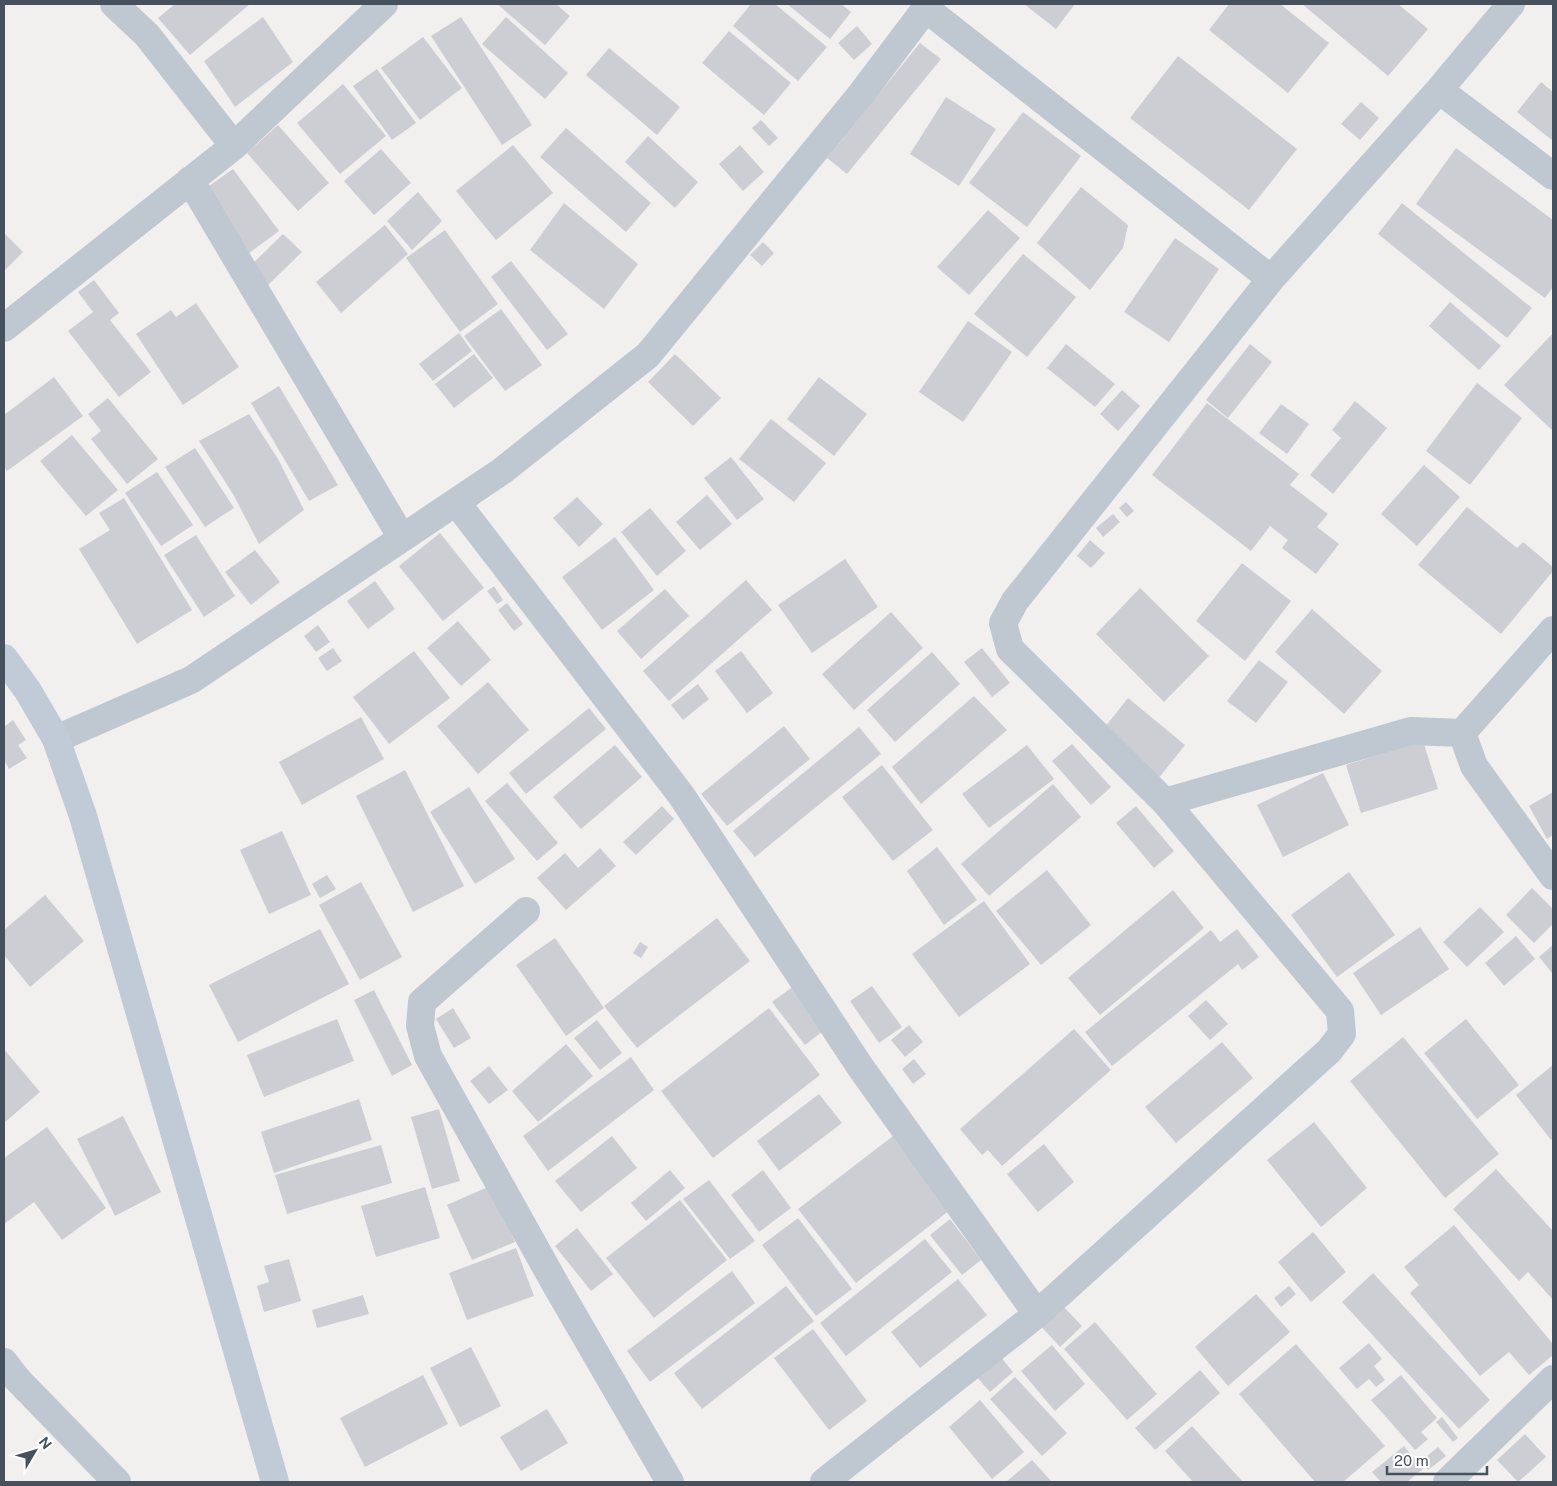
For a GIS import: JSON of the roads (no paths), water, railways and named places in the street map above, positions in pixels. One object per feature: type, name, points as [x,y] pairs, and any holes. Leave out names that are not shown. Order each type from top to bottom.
[{"type":"street","points":[[114,4],[147,35],[234,146]]},
{"type":"street","points":[[4,328],[234,146],[384,4]]},
{"type":"street","points":[[824,1482],[1037,1314],[1329,1051],[1342,1034],[1340,1011],[1165,802],[1010,649],[1003,623],[1015,601],[1271,279],[1440,90],[1511,4]]},
{"type":"street","points":[[56,739],[192,680],[502,471],[648,355],[862,92],[927,6],[1271,279]]},
{"type":"street","points":[[1440,90],[1553,176]]},
{"type":"street","points":[[190,180],[402,538]]},
{"type":"street","points":[[456,502],[681,795],[861,1068],[1037,1314]]},
{"type":"street","points":[[1165,802],[1411,732],[1462,732],[1553,630]]},
{"type":"street","points":[[4,658],[28,691],[56,739],[83,816],[275,1482]]},
{"type":"street","points":[[1462,732],[1474,766],[1553,876]]},
{"type":"street","points":[[526,911],[422,1002],[420,1026],[428,1056],[557,1287],[670,1482]]},
{"type":"street","points":[[8,1377],[117,1482]]},
{"type":"street","points":[[1447,1482],[1553,1379]]}]
